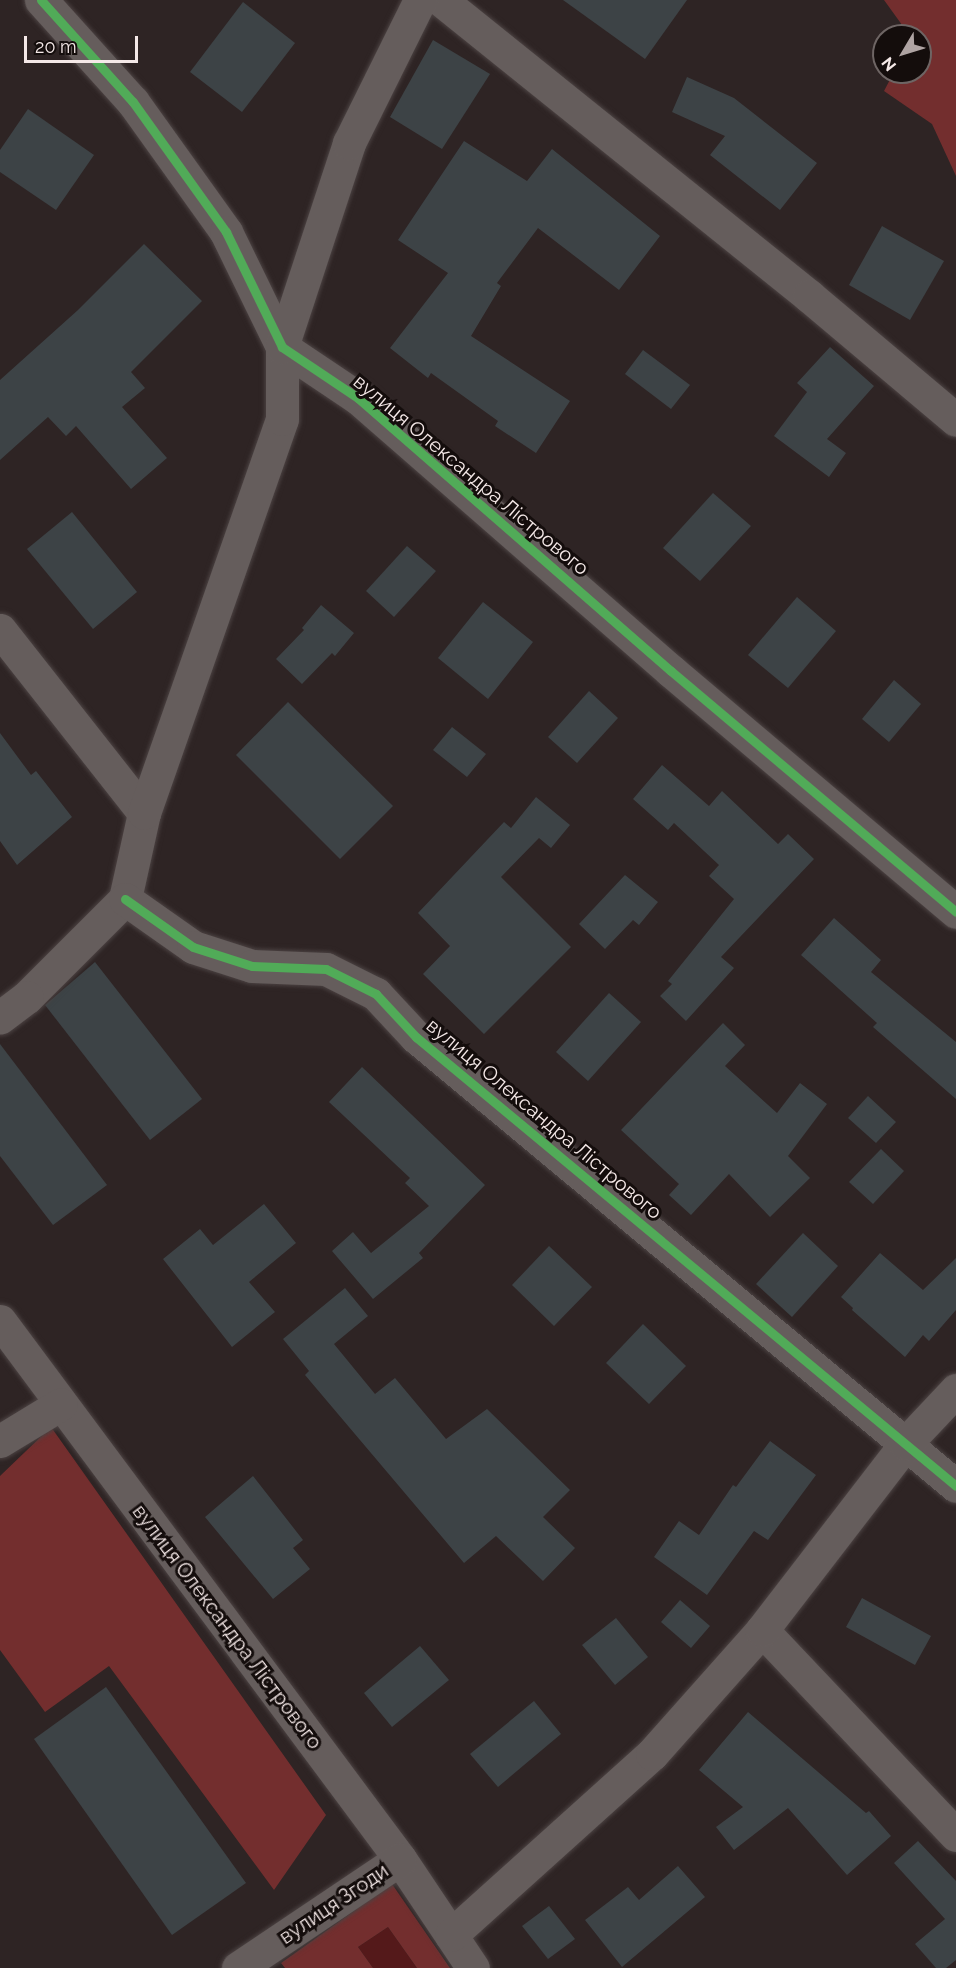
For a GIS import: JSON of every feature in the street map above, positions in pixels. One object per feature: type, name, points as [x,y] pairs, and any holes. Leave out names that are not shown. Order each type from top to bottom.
[{"type":"street","points":[[41,0],[133,102],[226,232],[282,347]]},
{"type":"street","points":[[0,1017],[27,997],[125,899],[144,813],[282,419],[282,347],[349,143],[420,0]]},
{"type":"street","points":[[441,0],[809,296],[956,420]]},
{"type":"street","name":"вулиця Олександра Лістрового","points":[[282,347],[358,398],[671,671],[956,912]]},
{"type":"street","points":[[0,630],[144,813]]},
{"type":"street","name":"вулиця Олександра Лістрового","points":[[125,899],[193,947],[252,966],[326,969],[376,994],[416,1037],[956,1486]]},
{"type":"street","name":"вулиця Олександра Лістрового","points":[[0,1321],[400,1860],[473,1968]]},
{"type":"street","points":[[451,1935],[652,1754],[762,1630],[906,1443],[956,1390]]},
{"type":"street","points":[[0,1441],[61,1404]]},
{"type":"street","points":[[762,1630],[956,1835]]},
{"type":"street","name":"вулиця Згоди","points":[[238,1968],[400,1860]]},
{"type":"shaded area","points":[[884,0],[956,0],[956,176],[932,124],[884,91],[888,84],[932,84],[932,24],[901,24]]},
{"type":"shaded area","points":[[51,1427],[326,1815],[274,1890],[109,1666],[45,1712],[0,1650],[0,1476]]},
{"type":"shaded area","points":[[392,1884],[450,1968],[417,1968],[388,1927],[358,1947],[373,1968],[285,1968],[281,1963]]},
{"type":"shaded area","points":[[388,1927],[417,1968],[373,1968],[358,1947]]},
{"type":"building","points":[[563,0],[687,0],[645,59]]},
{"type":"building","points":[[243,2],[295,43],[242,112],[190,72]]},
{"type":"building","points":[[433,40],[490,74],[442,149],[390,117]]},
{"type":"building","points":[[687,77],[734,98],[817,163],[780,210],[710,155],[725,136],[672,112]]},
{"type":"building","points":[[28,109],[94,155],[56,210],[0,172],[0,150]]},
{"type":"building","points":[[464,141],[527,181],[552,149],[660,236],[619,290],[538,228],[497,283],[501,286],[471,336],[570,401],[536,453],[495,426],[498,421],[431,373],[428,378],[390,348],[448,273],[398,240]]},
{"type":"building","points":[[882,226],[944,261],[910,320],[849,285]]},
{"type":"building","points":[[144,244],[202,301],[131,372],[145,388],[122,407],[167,458],[131,489],[76,426],[66,436],[48,417],[0,460],[0,380],[78,310]]},
{"type":"building","points":[[830,347],[874,386],[827,439],[846,453],[829,477],[774,436],[807,392],[797,383]]},
{"type":"building","points":[[643,350],[690,385],[671,409],[625,374]]},
{"type":"building","points":[[713,493],[751,526],[700,581],[663,548]]},
{"type":"building","points":[[72,512],[137,592],[93,629],[27,549]]},
{"type":"building","points":[[407,546],[436,571],[394,617],[366,591]]},
{"type":"building","points":[[797,597],[836,631],[788,688],[748,655]]},
{"type":"building","points":[[483,602],[533,642],[488,699],[438,658]]},
{"type":"building","points":[[321,605],[354,633],[335,656],[332,653],[302,684],[276,659],[304,630],[302,628]]},
{"type":"building","points":[[894,680],[921,704],[889,742],[862,719]]},
{"type":"building","points":[[589,691],[618,718],[577,763],[548,737]]},
{"type":"building","points":[[288,702],[393,806],[340,859],[236,755]]},
{"type":"building","points":[[452,727],[486,754],[467,777],[433,750]]},
{"type":"building","points":[[0,733],[31,775],[36,771],[72,817],[17,865],[0,841]]},
{"type":"building","points":[[662,765],[709,806],[722,791],[778,844],[788,834],[814,859],[721,957],[734,968],[686,1021],[660,996],[672,984],[668,981],[734,899],[709,876],[719,865],[674,823],[668,830],[633,799]]},
{"type":"building","points":[[536,797],[570,825],[551,848],[539,838],[501,877],[571,947],[484,1034],[423,974],[450,946],[418,913],[504,822],[511,828]]},
{"type":"building","points":[[625,875],[658,902],[639,925],[633,920],[605,949],[579,924]]},
{"type":"building","points":[[834,918],[881,960],[871,972],[956,1042],[956,1099],[873,1027],[877,1023],[801,955]]},
{"type":"building","points":[[95,962],[202,1099],[150,1140],[45,1005]]},
{"type":"building","points":[[609,993],[641,1022],[588,1081],[556,1052]]},
{"type":"building","points":[[723,1023],[745,1045],[725,1066],[777,1113],[800,1083],[827,1104],[788,1156],[810,1178],[770,1217],[729,1174],[691,1215],[669,1195],[679,1184],[621,1130]]},
{"type":"building","points":[[0,1044],[107,1185],[53,1225],[0,1156]]},
{"type":"building","points":[[362,1067],[485,1185],[419,1253],[423,1258],[373,1299],[332,1251],[353,1232],[371,1253],[429,1206],[405,1183],[410,1178],[329,1102]]},
{"type":"building","points":[[868,1096],[896,1122],[876,1143],[848,1118]]},
{"type":"building","points":[[881,1149],[904,1171],[873,1204],[849,1182]]},
{"type":"building","points":[[264,1204],[296,1243],[249,1282],[275,1312],[232,1347],[163,1259],[200,1229],[213,1245]]},
{"type":"building","points":[[803,1233],[838,1266],[792,1317],[756,1284]]},
{"type":"building","points":[[549,1246],[592,1287],[554,1326],[512,1285]]},
{"type":"building","points":[[880,1253],[923,1290],[956,1258],[956,1310],[929,1341],[923,1335],[905,1357],[852,1310],[853,1308],[841,1297]]},
{"type":"building","points":[[345,1288],[368,1316],[334,1344],[375,1394],[395,1378],[446,1439],[487,1409],[570,1490],[543,1517],[575,1548],[543,1581],[496,1536],[464,1563],[305,1375],[309,1371],[283,1339]]},
{"type":"building","points":[[643,1324],[686,1366],[649,1404],[606,1363]]},
{"type":"building","points":[[770,1441],[816,1475],[768,1540],[754,1531],[707,1595],[654,1557],[679,1521],[699,1535],[733,1485],[736,1487]]},
{"type":"building","points":[[253,1476],[303,1540],[293,1548],[310,1569],[273,1599],[205,1517]]},
{"type":"building","points":[[862,1598],[931,1636],[915,1665],[846,1627]]},
{"type":"building","points":[[680,1600],[710,1626],[691,1648],[661,1622]]},
{"type":"building","points":[[616,1618],[648,1657],[615,1685],[582,1645]]},
{"type":"building","points":[[420,1646],[449,1680],[392,1727],[364,1693]]},
{"type":"building","points":[[106,1687],[246,1883],[172,1935],[34,1739]]},
{"type":"building","points":[[534,1701],[561,1734],[498,1787],[470,1754]]},
{"type":"building","points":[[748,1712],[866,1813],[869,1811],[891,1836],[847,1875],[788,1808],[734,1850],[716,1827],[743,1807],[699,1770]]},
{"type":"building","points":[[918,1841],[956,1881],[956,1960],[946,1968],[936,1968],[915,1944],[945,1919],[894,1863]]},
{"type":"building","points":[[678,1866],[705,1897],[622,1967],[585,1920],[628,1887],[639,1900]]},
{"type":"building","points":[[549,1906],[575,1939],[548,1959],[522,1926]]},
{"type":"cycle path","points":[[41,0],[133,102],[226,232],[282,347],[358,398],[671,671],[956,912]]},
{"type":"cycle path","points":[[125,899],[193,947],[252,966],[326,969],[376,994],[416,1037],[956,1486]]}]
